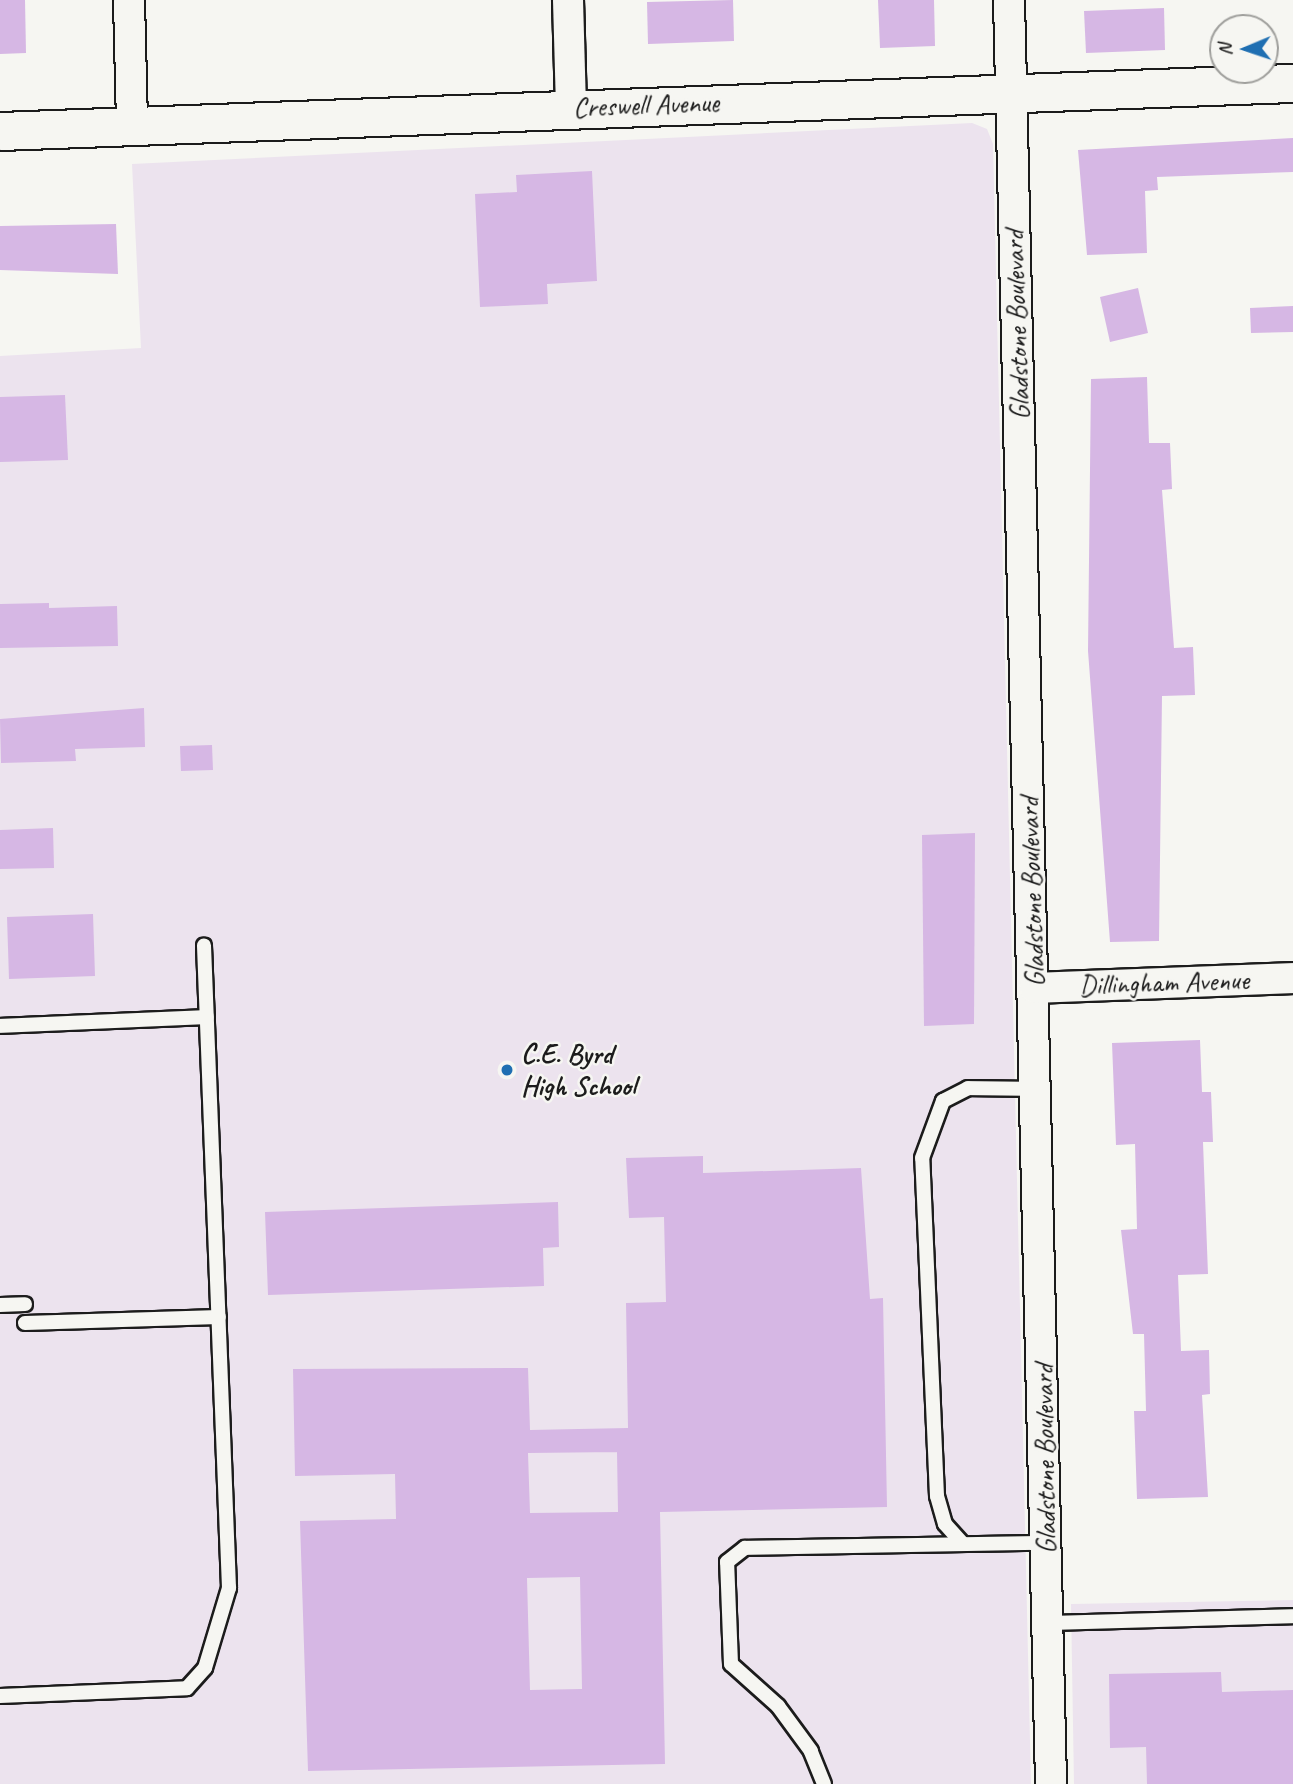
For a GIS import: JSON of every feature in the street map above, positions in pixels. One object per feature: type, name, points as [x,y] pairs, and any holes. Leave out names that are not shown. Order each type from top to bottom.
[{"type":"street","points":[[129,0],[132,124]]},
{"type":"street","points":[[568,0],[571,108]]},
{"type":"street","name":"Gladstone Boulevard","points":[[1009,0],[1035,988],[1051,1784]]},
{"type":"street","name":"Creswell Avenue","points":[[0,131],[1293,83]]},
{"type":"street","name":"Dillingham Avenue","points":[[1035,988],[1293,978]]},
{"type":"lane","points":[[0,1696],[187,1688],[205,1668],[229,1588],[204,945]]},
{"type":"lane","points":[[0,1026],[207,1017]]},
{"type":"lane","points":[[962,1544],[945,1524],[937,1496],[922,1158],[943,1101],[968,1088],[1037,1088]]},
{"type":"lane","points":[[0,1305],[25,1304]]},
{"type":"lane","points":[[25,1323],[219,1317]]},
{"type":"lane","points":[[824,1784],[811,1751],[778,1706],[730,1664],[727,1562],[745,1548],[1046,1543]]},
{"type":"lane","points":[[1048,1623],[1293,1616]]},
{"type":"shaded area","name":"C.E. Byrd High School","points":[[972,123],[987,129],[993,144],[1031,1784],[0,1784],[0,356],[141,348],[132,164]]},
{"type":"shaded area","points":[[1293,1600],[1293,1784],[1074,1784],[1071,1604]]},
{"type":"building","points":[[0,0],[25,0],[26,53],[0,54]]},
{"type":"building","points":[[733,0],[734,41],[648,44],[647,2]]},
{"type":"building","points":[[878,0],[934,0],[935,46],[880,48]]},
{"type":"building","points":[[1164,8],[1165,50],[1086,53],[1084,11]]},
{"type":"building","points":[[1293,138],[1293,172],[1157,177],[1158,190],[1145,191],[1147,253],[1087,255],[1078,150]]},
{"type":"building","points":[[592,171],[597,281],[547,284],[548,304],[480,307],[475,194],[517,192],[516,175]]},
{"type":"building","points":[[116,224],[118,274],[0,270],[0,226]]},
{"type":"building","points":[[1138,288],[1148,333],[1110,342],[1100,297]]},
{"type":"building","points":[[1293,306],[1293,332],[1251,333],[1250,308]]},
{"type":"building","points":[[1147,377],[1149,443],[1170,443],[1172,489],[1162,490],[1174,648],[1193,647],[1195,695],[1162,696],[1159,941],[1110,942],[1088,651],[1091,379]]},
{"type":"building","points":[[65,395],[68,460],[0,462],[0,397]]},
{"type":"building","points":[[49,603],[49,608],[117,606],[118,646],[0,648],[0,604]]},
{"type":"building","points":[[144,708],[145,747],[75,749],[76,761],[1,763],[0,719]]},
{"type":"building","points":[[212,745],[213,770],[181,771],[180,746]]},
{"type":"building","points":[[53,828],[54,868],[0,869],[0,830]]},
{"type":"building","points":[[975,833],[974,1024],[924,1026],[922,835]]},
{"type":"building","points":[[93,914],[95,976],[9,979],[7,917]]},
{"type":"building","points":[[1200,1040],[1202,1092],[1211,1092],[1213,1142],[1203,1142],[1208,1274],[1178,1275],[1181,1351],[1209,1350],[1210,1394],[1202,1395],[1208,1497],[1137,1499],[1134,1411],[1146,1411],[1144,1334],[1133,1334],[1121,1230],[1137,1229],[1135,1144],[1116,1145],[1112,1043]]},
{"type":"building","points":[[703,1156],[703,1173],[861,1168],[870,1299],[883,1298],[887,1507],[660,1512],[665,1764],[308,1771],[300,1521],[396,1519],[395,1474],[295,1476],[293,1369],[528,1368],[530,1430],[628,1428],[626,1303],[666,1302],[664,1217],[629,1218],[626,1158]],"holes":[[[617,1452],[618,1512],[530,1513],[528,1453]],[[580,1577],[582,1689],[530,1690],[527,1578]]]},
{"type":"building","points":[[558,1202],[559,1247],[543,1248],[544,1286],[268,1295],[265,1212]]},
{"type":"building","points":[[1221,1672],[1222,1692],[1293,1690],[1293,1784],[1147,1784],[1146,1747],[1110,1748],[1109,1674]]},
{"type":"place","name":"C.E. Byrd High School","points":[[507,1070]]}]
